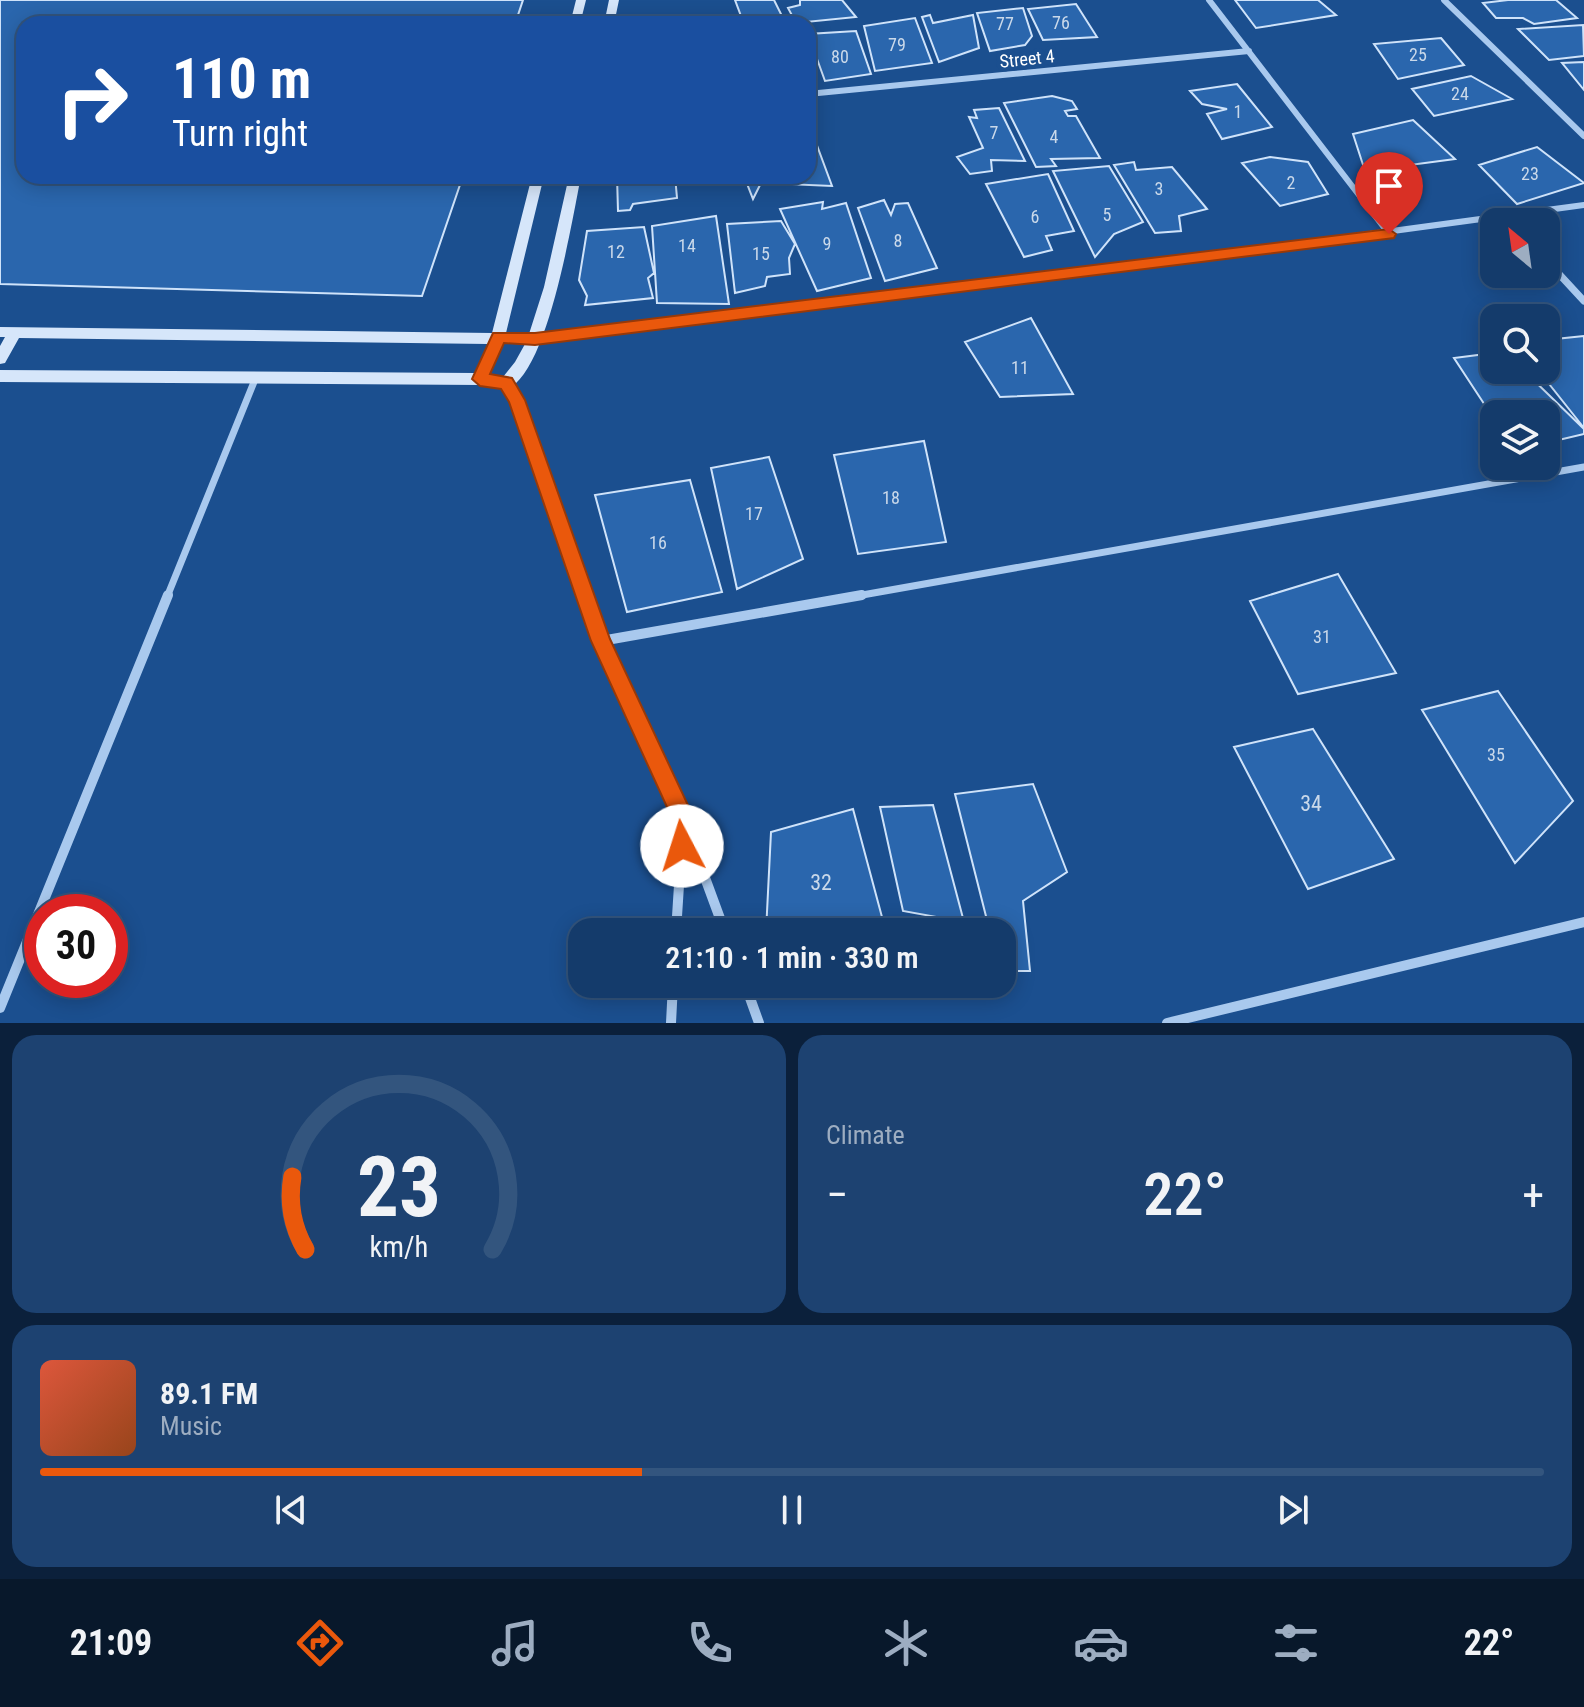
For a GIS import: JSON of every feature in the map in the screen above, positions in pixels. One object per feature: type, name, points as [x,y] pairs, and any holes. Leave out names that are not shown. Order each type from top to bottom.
[{"type":"main road","points":[[480,379],[498,337],[536,184]]},
{"type":"main road","points":[[0,376],[480,379],[506,383],[523,366],[535,339],[573,184]]},
{"type":"main road","points":[[0,359],[8,332],[535,339]]},
{"type":"street","points":[[1209,0],[1389,234]]},
{"type":"street","points":[[1444,0],[1584,136]]},
{"type":"street","name":"Street 4","points":[[816,93],[1249,51]]},
{"type":"street","points":[[1560,210],[1584,205]]},
{"type":"street","points":[[535,339],[1480,223]]},
{"type":"street","points":[[1560,274],[1584,301]]},
{"type":"street","points":[[0,1008],[256,377]]},
{"type":"street","points":[[506,383],[517,400],[601,641],[683,818],[720,918]]},
{"type":"street","points":[[601,641],[1584,467]]},
{"type":"street","points":[[677,918],[683,818]]},
{"type":"street","points":[[1167,1023],[1584,922]]},
{"type":"street","points":[[671,1023],[672,998]]},
{"type":"street","points":[[750,998],[759,1023]]},
{"type":"building","points":[[0,0],[523,0],[518,16],[16,16],[16,184],[460,184],[422,296],[0,284]]},
{"type":"building","points":[[735,0],[774,0],[782,16],[741,16]]},
{"type":"building","points":[[800,0],[842,0],[856,17],[816,21],[816,16],[792,16],[788,8],[800,5]]},
{"type":"building","points":[[1235,0],[1318,0],[1336,15],[1256,28]]},
{"type":"building","points":[[1556,0],[1577,18],[1534,24],[1523,18],[1496,18],[1483,3]]},
{"type":"building","points":[[1076,4],[1097,37],[1043,40],[1028,9]]},
{"type":"building","points":[[1023,8],[1032,36],[1025,45],[990,51],[977,13]]},
{"type":"building","points":[[930,15],[933,23],[973,15],[979,48],[939,62],[922,17]]},
{"type":"building","points":[[915,18],[932,63],[875,71],[864,26]]},
{"type":"building","points":[[1583,25],[1584,56],[1549,60],[1518,29]]},
{"type":"building","points":[[856,31],[871,74],[825,81],[816,56],[816,34]]},
{"type":"building","points":[[1441,38],[1464,65],[1398,79],[1374,44]]},
{"type":"building","points":[[1584,62],[1584,90],[1562,63]]},
{"type":"building","points":[[1471,76],[1512,99],[1434,116],[1412,89]]},
{"type":"building","points":[[1237,84],[1272,127],[1222,139],[1207,114],[1227,109],[1202,104],[1190,91]]},
{"type":"building","points":[[1052,96],[1072,101],[1077,109],[1065,111],[1068,116],[1076,116],[1100,158],[1051,159],[1056,166],[1036,167],[1004,103]]},
{"type":"building","points":[[999,108],[1025,161],[991,160],[992,171],[970,174],[957,157],[983,148],[969,117],[977,118],[974,110]]},
{"type":"building","points":[[1413,120],[1455,159],[1365,171],[1353,134]]},
{"type":"building","points":[[816,143],[832,186],[785,184],[816,184]]},
{"type":"building","points":[[1537,147],[1584,183],[1517,204],[1479,165]]},
{"type":"building","points":[[1270,157],[1308,162],[1328,194],[1280,206],[1242,163]]},
{"type":"building","points":[[1134,162],[1136,170],[1172,167],[1207,209],[1179,216],[1181,231],[1155,233],[1114,165]]},
{"type":"building","points":[[1109,166],[1143,222],[1114,234],[1095,257],[1053,171]]},
{"type":"building","points":[[1048,174],[1074,231],[1046,236],[1052,250],[1024,257],[986,184]]},
{"type":"building","points":[[617,184],[676,184],[677,198],[633,204],[630,210],[618,211]]},
{"type":"building","points":[[747,184],[760,184],[753,199]]},
{"type":"building","points":[[884,200],[891,215],[895,204],[908,203],[937,268],[885,281],[858,208]]},
{"type":"building","points":[[823,202],[822,209],[846,203],[871,278],[817,291],[780,209]]},
{"type":"building","points":[[716,216],[729,304],[657,303],[652,226]]},
{"type":"building","points":[[781,221],[795,244],[789,258],[790,274],[767,277],[765,286],[735,293],[727,224]]},
{"type":"building","points":[[644,227],[654,273],[648,278],[653,298],[585,305],[587,296],[579,280],[587,231]]},
{"type":"building","points":[[1031,318],[1073,394],[1000,397],[965,342]]},
{"type":"building","points":[[1584,336],[1584,428],[1549,384],[1560,384],[1560,339]]},
{"type":"building","points":[[1480,355],[1480,384],[1537,384],[1554,400],[1482,400],[1454,358]]},
{"type":"building","points":[[1560,406],[1584,429],[1584,434],[1560,440]]},
{"type":"building","points":[[924,441],[946,542],[858,554],[834,455]]},
{"type":"building","points":[[769,457],[803,559],[737,589],[711,468]]},
{"type":"building","points":[[690,480],[722,592],[627,612],[595,495]]},
{"type":"building","points":[[1338,574],[1396,673],[1298,694],[1250,601]]},
{"type":"building","points":[[1498,691],[1573,801],[1515,863],[1422,710]]},
{"type":"building","points":[[1313,729],[1394,859],[1308,889],[1234,747]]},
{"type":"building","points":[[1033,784],[1067,872],[1023,901],[1030,971],[1016,971],[1016,918],[986,918],[955,794]]},
{"type":"building","points":[[933,805],[963,918],[942,918],[903,911],[880,807]]},
{"type":"building","points":[[853,809],[882,918],[767,918],[771,832]]},
{"type":"route","points":[[682,846],[683,818],[601,641],[517,400],[506,383],[480,379],[498,337],[535,339],[1389,234]]}]
